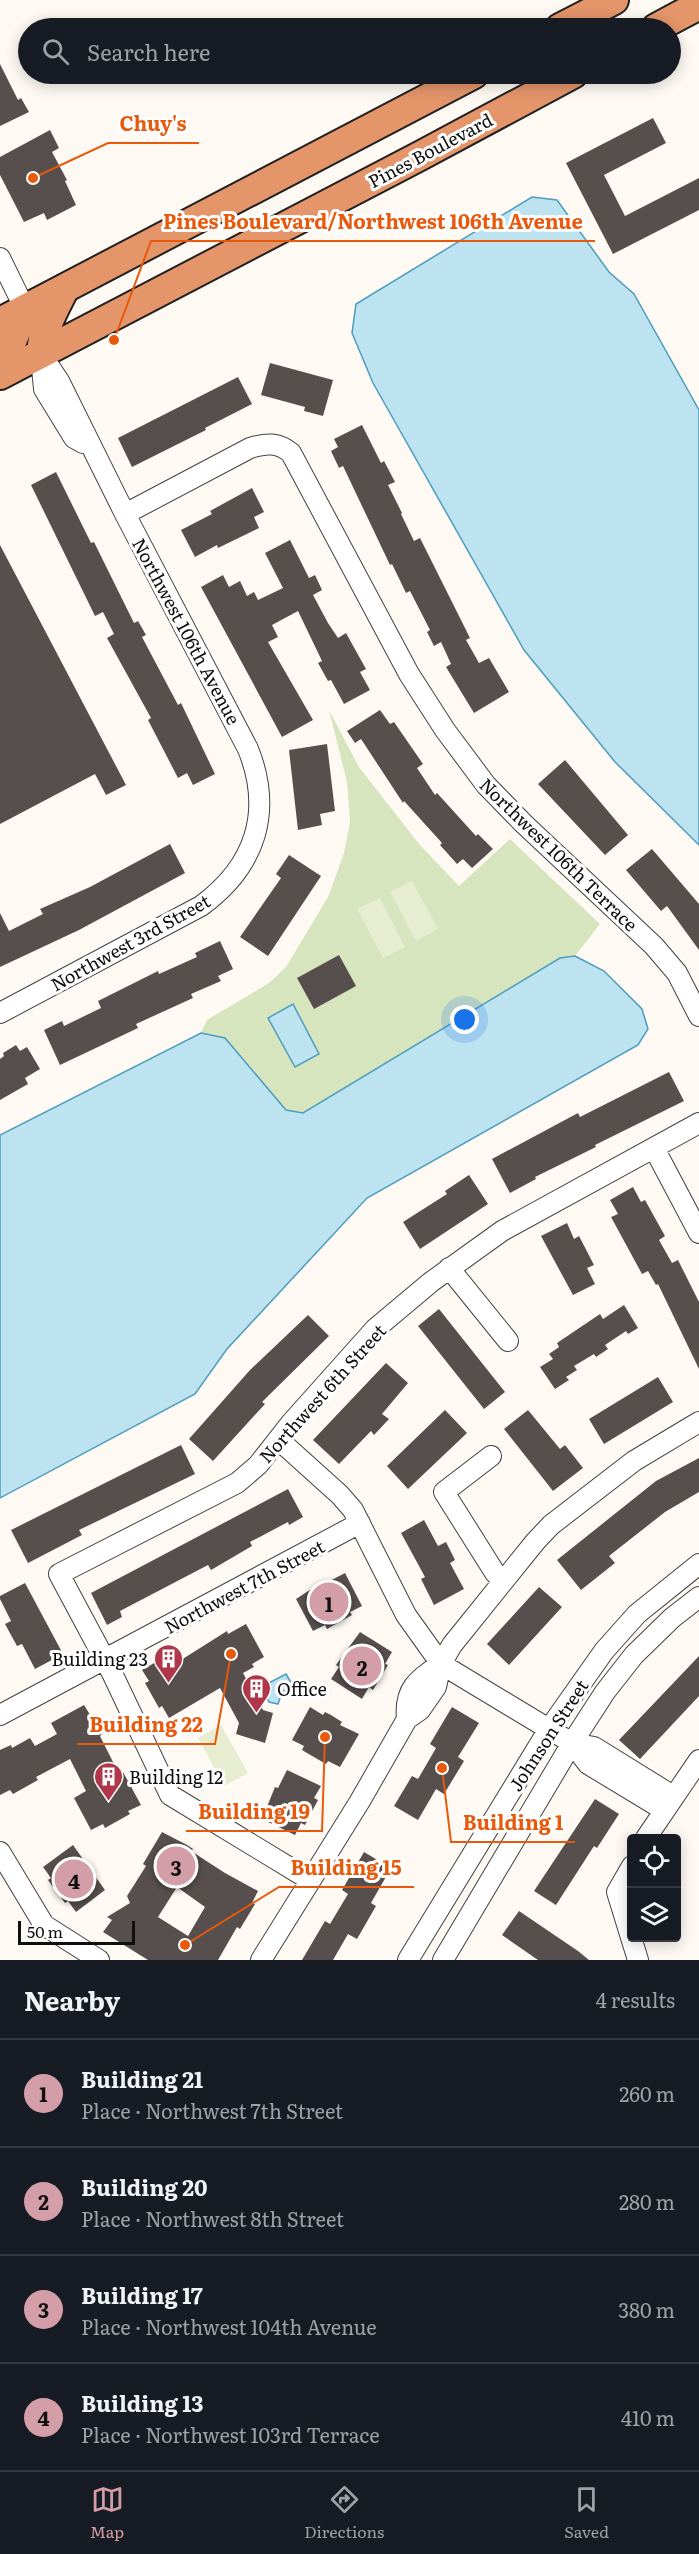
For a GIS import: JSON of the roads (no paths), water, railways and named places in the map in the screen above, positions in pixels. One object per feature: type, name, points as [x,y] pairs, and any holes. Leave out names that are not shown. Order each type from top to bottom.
[{"type":"highway","points":[[579,18],[614,0]]},
{"type":"highway","points":[[675,18],[699,5]]},
{"type":"highway","points":[[0,322],[455,84]]},
{"type":"highway","name":"Pines Boulevard","points":[[0,375],[408,163],[554,84]]},
{"type":"highway","points":[[41,354],[42,340],[48,322],[65,288]]},
{"type":"highway","points":[[0,362],[13,339],[25,309]]},
{"type":"street","points":[[0,258],[25,309]]},
{"type":"street","name":"Northwest 106th Avenue","points":[[41,354],[44,389],[54,409],[74,438],[91,447],[248,749],[258,775],[259,822]]},
{"type":"street","name":"Northwest 106th Terrace","points":[[125,514],[260,444],[277,444],[291,453],[299,464],[409,674],[445,730],[486,784],[524,824],[654,946],[676,974],[699,1016]]},
{"type":"street","name":"Northwest 3rd Street","points":[[0,1013],[216,896],[239,869],[249,852],[259,822]]},
{"type":"street","name":"Northwest 6th Street","points":[[103,1660],[59,1575],[237,1483],[258,1465],[291,1423],[375,1329],[449,1268],[502,1231],[699,1123]]},
{"type":"street","points":[[654,1148],[699,1233]]},
{"type":"street","points":[[449,1268],[508,1341]]},
{"type":"street","points":[[261,1960],[360,1801],[407,1719],[420,1710],[436,1687],[441,1664],[452,1645],[503,1580],[551,1525],[634,1461],[699,1422]]},
{"type":"street","points":[[279,1440],[340,1495],[360,1523],[406,1616],[441,1664],[572,1743],[594,1747],[668,1803]]},
{"type":"street","points":[[491,1456],[444,1492],[495,1573],[503,1580]]},
{"type":"street","name":"Northwest 7th Street","points":[[0,1715],[360,1523]]},
{"type":"street","name":"Johnson Street","points":[[408,1960],[549,1729],[604,1651],[637,1614],[699,1564]]},
{"type":"street","name":"Johnson Street","points":[[443,1960],[572,1743],[605,1692],[634,1655],[672,1618],[699,1597]]},
{"type":"street","points":[[103,1660],[112,1673],[170,1795],[310,1880]]},
{"type":"street","points":[[649,1834],[699,1760]]},
{"type":"street","points":[[0,1852],[44,1925],[99,1960]]},
{"type":"street","points":[[627,1874],[616,1892],[638,1960]]},
{"type":"water","points":[[532,197],[557,200],[609,272],[634,294],[699,410],[699,845],[615,762],[524,650],[373,383],[352,333],[356,304]]},
{"type":"water","points":[[575,956],[604,971],[642,1009],[648,1029],[638,1045],[367,1198],[227,1349],[195,1394],[0,1498],[0,1135],[201,1033],[225,1038],[286,1110],[303,1113],[560,958]]},
{"type":"water","points":[[293,1004],[319,1054],[295,1067],[268,1018]]},
{"type":"water","points":[[286,1674],[293,1686],[282,1692],[278,1704],[269,1702],[261,1687]]},
{"type":"place","name":"Chuy's","points":[[33,178]]},
{"type":"place","name":"Pines Boulevard/Northwest 106th Avenue","points":[[114,340]]},
{"type":"place","name":"Building 21","points":[[329,1602]]},
{"type":"place","name":"Building 22","points":[[231,1654]]},
{"type":"place","name":"Building 20","points":[[362,1666]]},
{"type":"place","name":"Building 23","points":[[169,1684]]},
{"type":"place","name":"Office","points":[[256,1714]]},
{"type":"place","name":"Building 19","points":[[325,1737]]},
{"type":"place","name":"Building 1","points":[[442,1768]]},
{"type":"place","name":"Building 12","points":[[108,1802]]},
{"type":"place","name":"Building 17","points":[[176,1866]]},
{"type":"place","name":"Building 13","points":[[74,1879]]},
{"type":"place","name":"Building 15","points":[[185,1945]]}]
